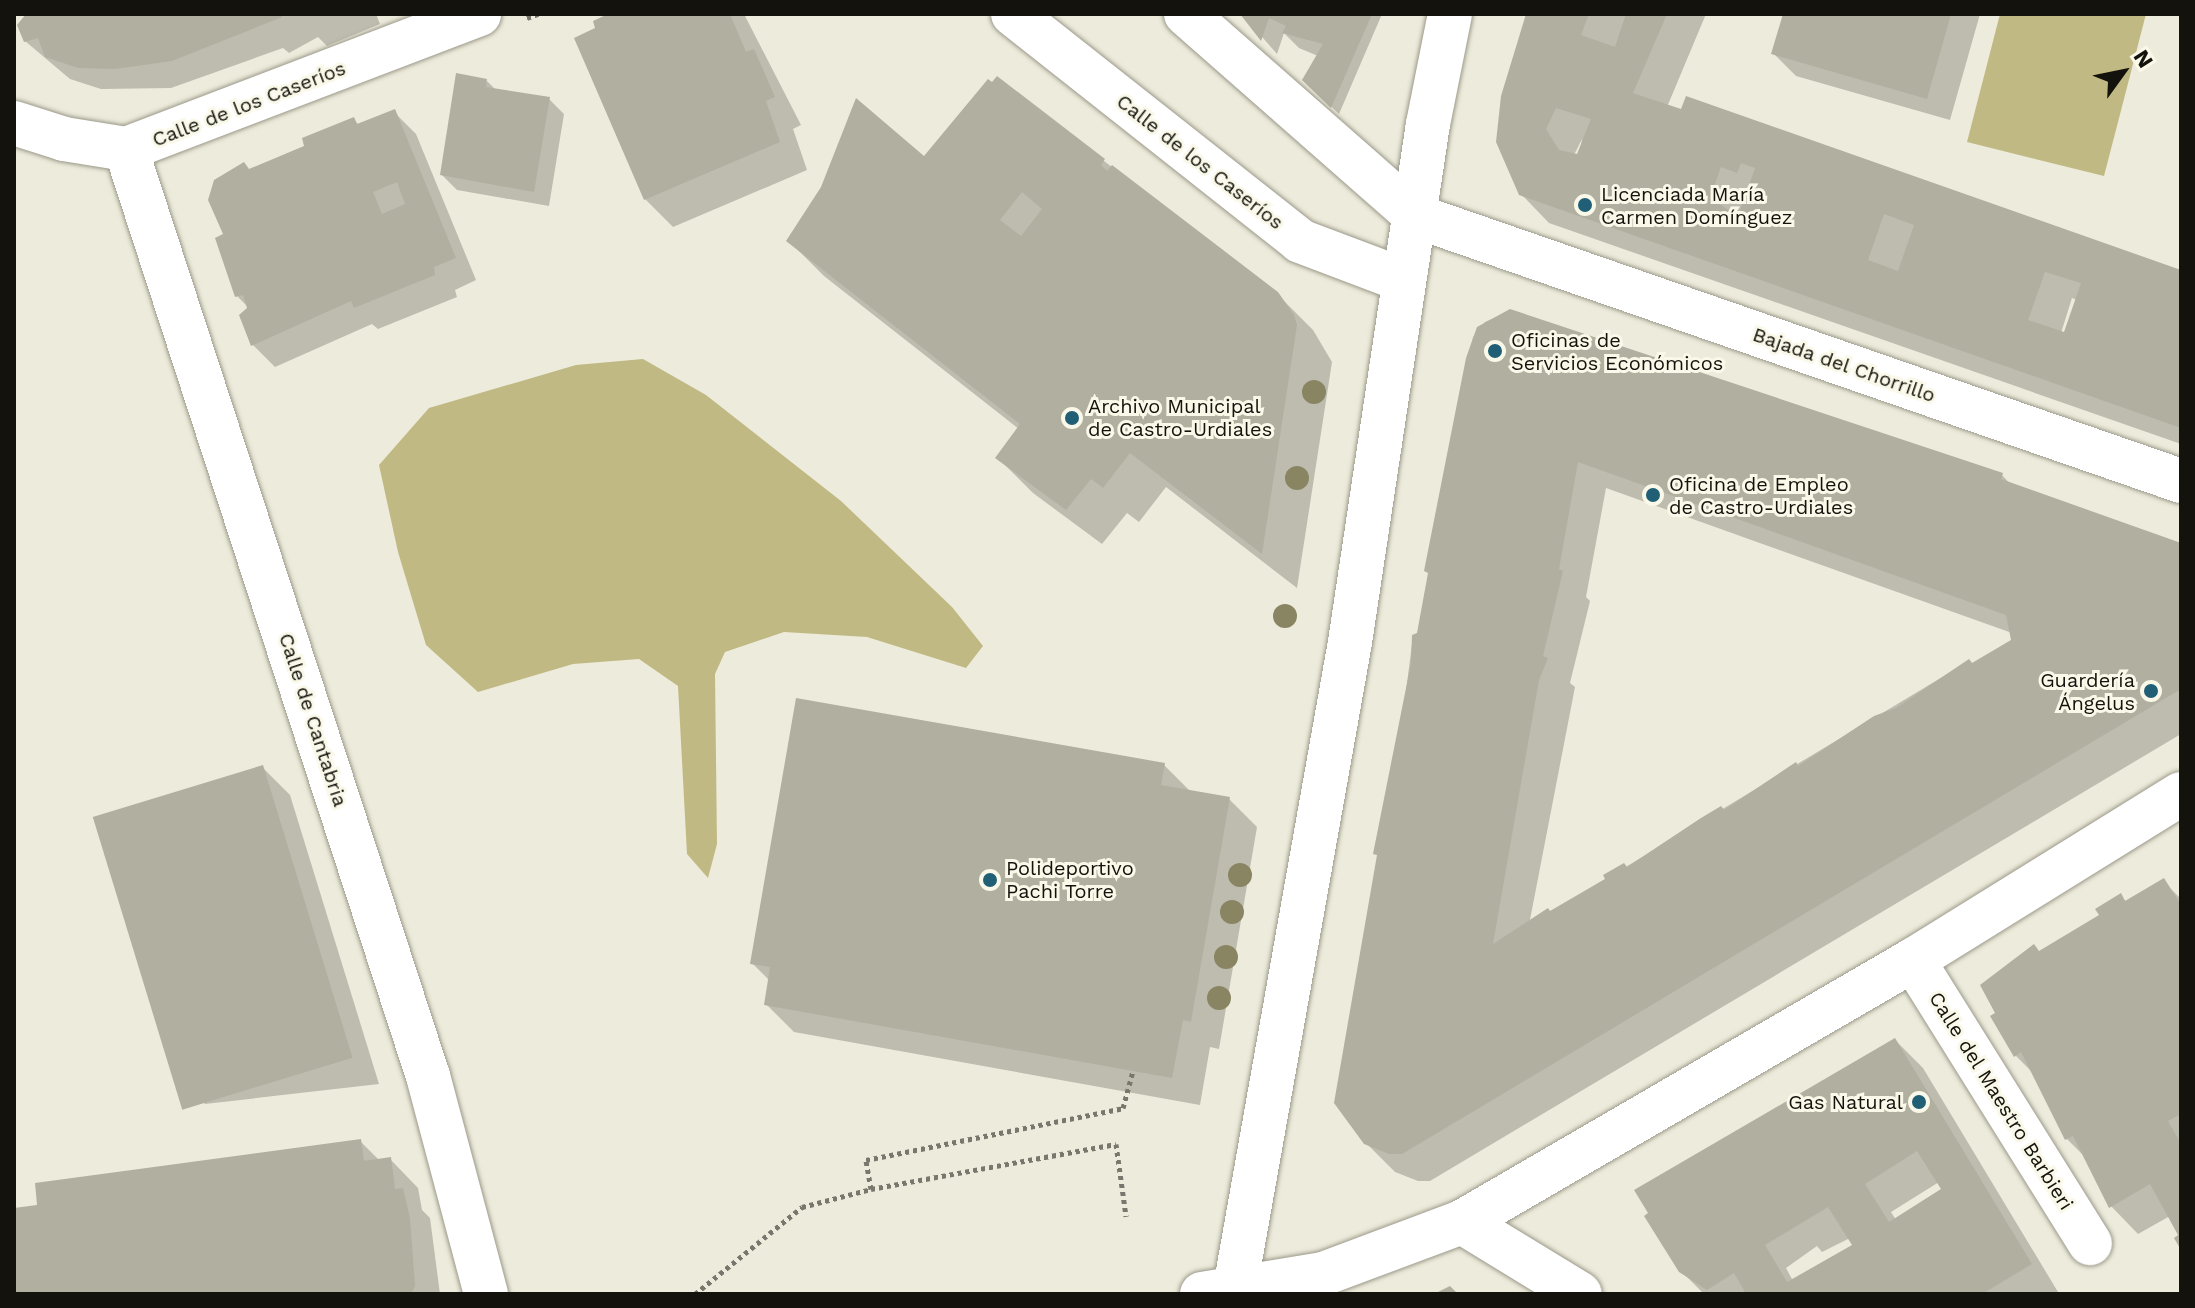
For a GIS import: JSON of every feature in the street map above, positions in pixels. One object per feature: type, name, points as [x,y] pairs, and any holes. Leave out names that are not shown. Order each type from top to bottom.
[{"type":"street","name":"Calle de los Caseríos","points":[[14,123],[64,139],[126,149],[479,14]]},
{"type":"street","name":"Calle de los Caseríos","points":[[1013,14],[1300,241],[1403,280]]},
{"type":"street","points":[[1186,14],[1416,216]]},
{"type":"street","points":[[1450,14],[1428,124],[1416,216],[1403,280],[1350,642],[1224,1292],[1323,1274],[1462,1222],[1913,960],[2181,794]]},
{"type":"street","name":"Calle de Cantabria","points":[[126,149],[428,1076],[486,1294]]},
{"type":"street","name":"Bajada del Chorrillo","points":[[1416,216],[2181,481]]},
{"type":"street","name":"Calle del Maestro Barbieri","points":[[1913,960],[2090,1243]]},
{"type":"street","points":[[1462,1222],[1580,1294]]},
{"type":"path","points":[[523,20],[538,14]]},
{"type":"path","points":[[871,1189],[866,1160],[1123,1108],[1133,1071]]},
{"type":"path","points":[[695,1294],[802,1207],[871,1189],[1116,1144],[1126,1216]]},
{"type":"shaded area","points":[[2000,14],[2146,14],[2104,176],[1967,142]]},
{"type":"shaded area","points":[[643,359],[706,395],[841,501],[952,607],[983,646],[966,668],[867,637],[784,632],[725,652],[715,674],[717,844],[708,878],[687,854],[678,686],[639,659],[573,664],[478,692],[426,645],[398,552],[379,465],[429,408],[576,365]]},
{"type":"building","points":[[26,14],[281,14],[282,17],[172,61],[115,69],[78,68],[45,57],[38,38],[24,42],[17,25]]},
{"type":"building","points":[[608,14],[730,14],[746,52],[754,49],[775,97],[766,101],[780,142],[644,200],[574,38],[595,28],[593,21]]},
{"type":"building","points":[[1240,14],[1372,14],[1331,108],[1302,80],[1323,44],[1282,33],[1286,26],[1269,18],[1261,41]]},
{"type":"building","points":[[1526,14],[1589,14],[1581,35],[1615,47],[1626,14],[1667,14],[1633,93],[1681,109],[1686,96],[2181,270],[2181,428],[1519,195],[1496,142],[1501,96]],"holes":[[[1556,108],[1591,119],[1577,154],[1559,150],[1546,129]],[[1741,163],[1755,168],[1738,216],[1710,198],[1721,167],[1737,173]],[[1884,214],[1914,225],[1898,271],[1868,260]],[[2045,272],[2081,283],[2064,332],[2028,320]]]},
{"type":"building","points":[[1783,14],[1951,14],[1927,99],[1771,54]]},
{"type":"building","points":[[456,73],[487,79],[486,87],[550,97],[534,192],[440,175]]},
{"type":"building","points":[[997,76],[1105,159],[1101,165],[1107,171],[1112,165],[1278,292],[1294,315],[1297,325],[1262,554],[1130,453],[1103,488],[1091,479],[1066,510],[995,458],[1020,424],[786,241],[821,187],[856,98],[924,156],[988,79],[992,82]],"holes":[[[1022,192],[1042,209],[1021,236],[1000,220]]]},
{"type":"building","points":[[395,109],[456,258],[434,267],[435,275],[354,308],[351,301],[251,346],[239,315],[247,308],[243,295],[235,297],[215,238],[223,234],[208,200],[214,180],[244,162],[249,169],[304,146],[302,138],[354,117],[357,124]],"holes":[[[397,182],[405,204],[382,214],[373,192]]]},
{"type":"building","points":[[1510,309],[2003,473],[2001,479],[2181,543],[2181,689],[1402,1154],[1389,1154],[1364,1144],[1334,1103],[1377,855],[1373,854],[1411,663],[1412,635],[1417,633],[1428,573],[1424,571],[1466,358],[1477,327]],"holes":[[[1578,462],[2006,615],[2011,640],[1972,663],[1969,659],[1896,708],[1874,716],[1798,766],[1796,762],[1724,810],[1721,806],[1627,867],[1624,863],[1603,875],[1605,879],[1550,911],[1548,908],[1493,944],[1539,680],[1548,658],[1543,656],[1563,571],[1559,569]]]},
{"type":"building","name":"Polideportivo Pachi Torre","points":[[796,698],[1165,763],[1161,785],[1230,797],[1191,1022],[1183,1020],[1172,1078],[764,1005],[770,967],[750,964]]},
{"type":"building","points":[[263,765],[352,1058],[182,1110],[93,817]]},
{"type":"building","points":[[2164,878],[2181,905],[2181,1114],[2168,1121],[2181,1144],[2181,1250],[2174,1238],[2178,1235],[2150,1184],[2109,1208],[2073,1136],[2065,1140],[2021,1052],[2014,1057],[1990,1016],[1995,1013],[1980,985],[2034,944],[2039,951],[2099,915],[2095,909],[2121,893],[2125,901]]},
{"type":"building","points":[[1895,1038],[2032,1264],[1982,1294],[1746,1294],[1734,1273],[1707,1290],[1679,1272],[1644,1216],[1648,1213],[1634,1190]],"holes":[[[1917,1151],[1941,1189],[1889,1222],[1865,1184]],[[1828,1207],[1852,1245],[1787,1282],[1765,1245]]]},
{"type":"building","points":[[361,1139],[364,1161],[391,1157],[395,1189],[403,1188],[410,1218],[415,1286],[411,1294],[14,1294],[14,1208],[37,1205],[35,1183]]},
{"type":"building","points":[[1450,1286],[1458,1294],[1434,1294]]},
{"type":"place","name":"Licenciada María Carmen Domínguez","points":[[1585,205]]},
{"type":"place","name":"Oficinas de Servicios Económicos","points":[[1495,351]]},
{"type":"place","name":"Archivo Municipal de Castro-Urdiales","points":[[1072,418]]},
{"type":"place","name":"Oficina de Empleo de Castro-Urdiales","points":[[1653,495]]},
{"type":"place","name":"Guardería Ángelus","points":[[2151,691]]},
{"type":"place","name":"Polideportivo Pachi Torre","points":[[990,880]]},
{"type":"place","name":"Gas Natural","points":[[1919,1102]]}]
